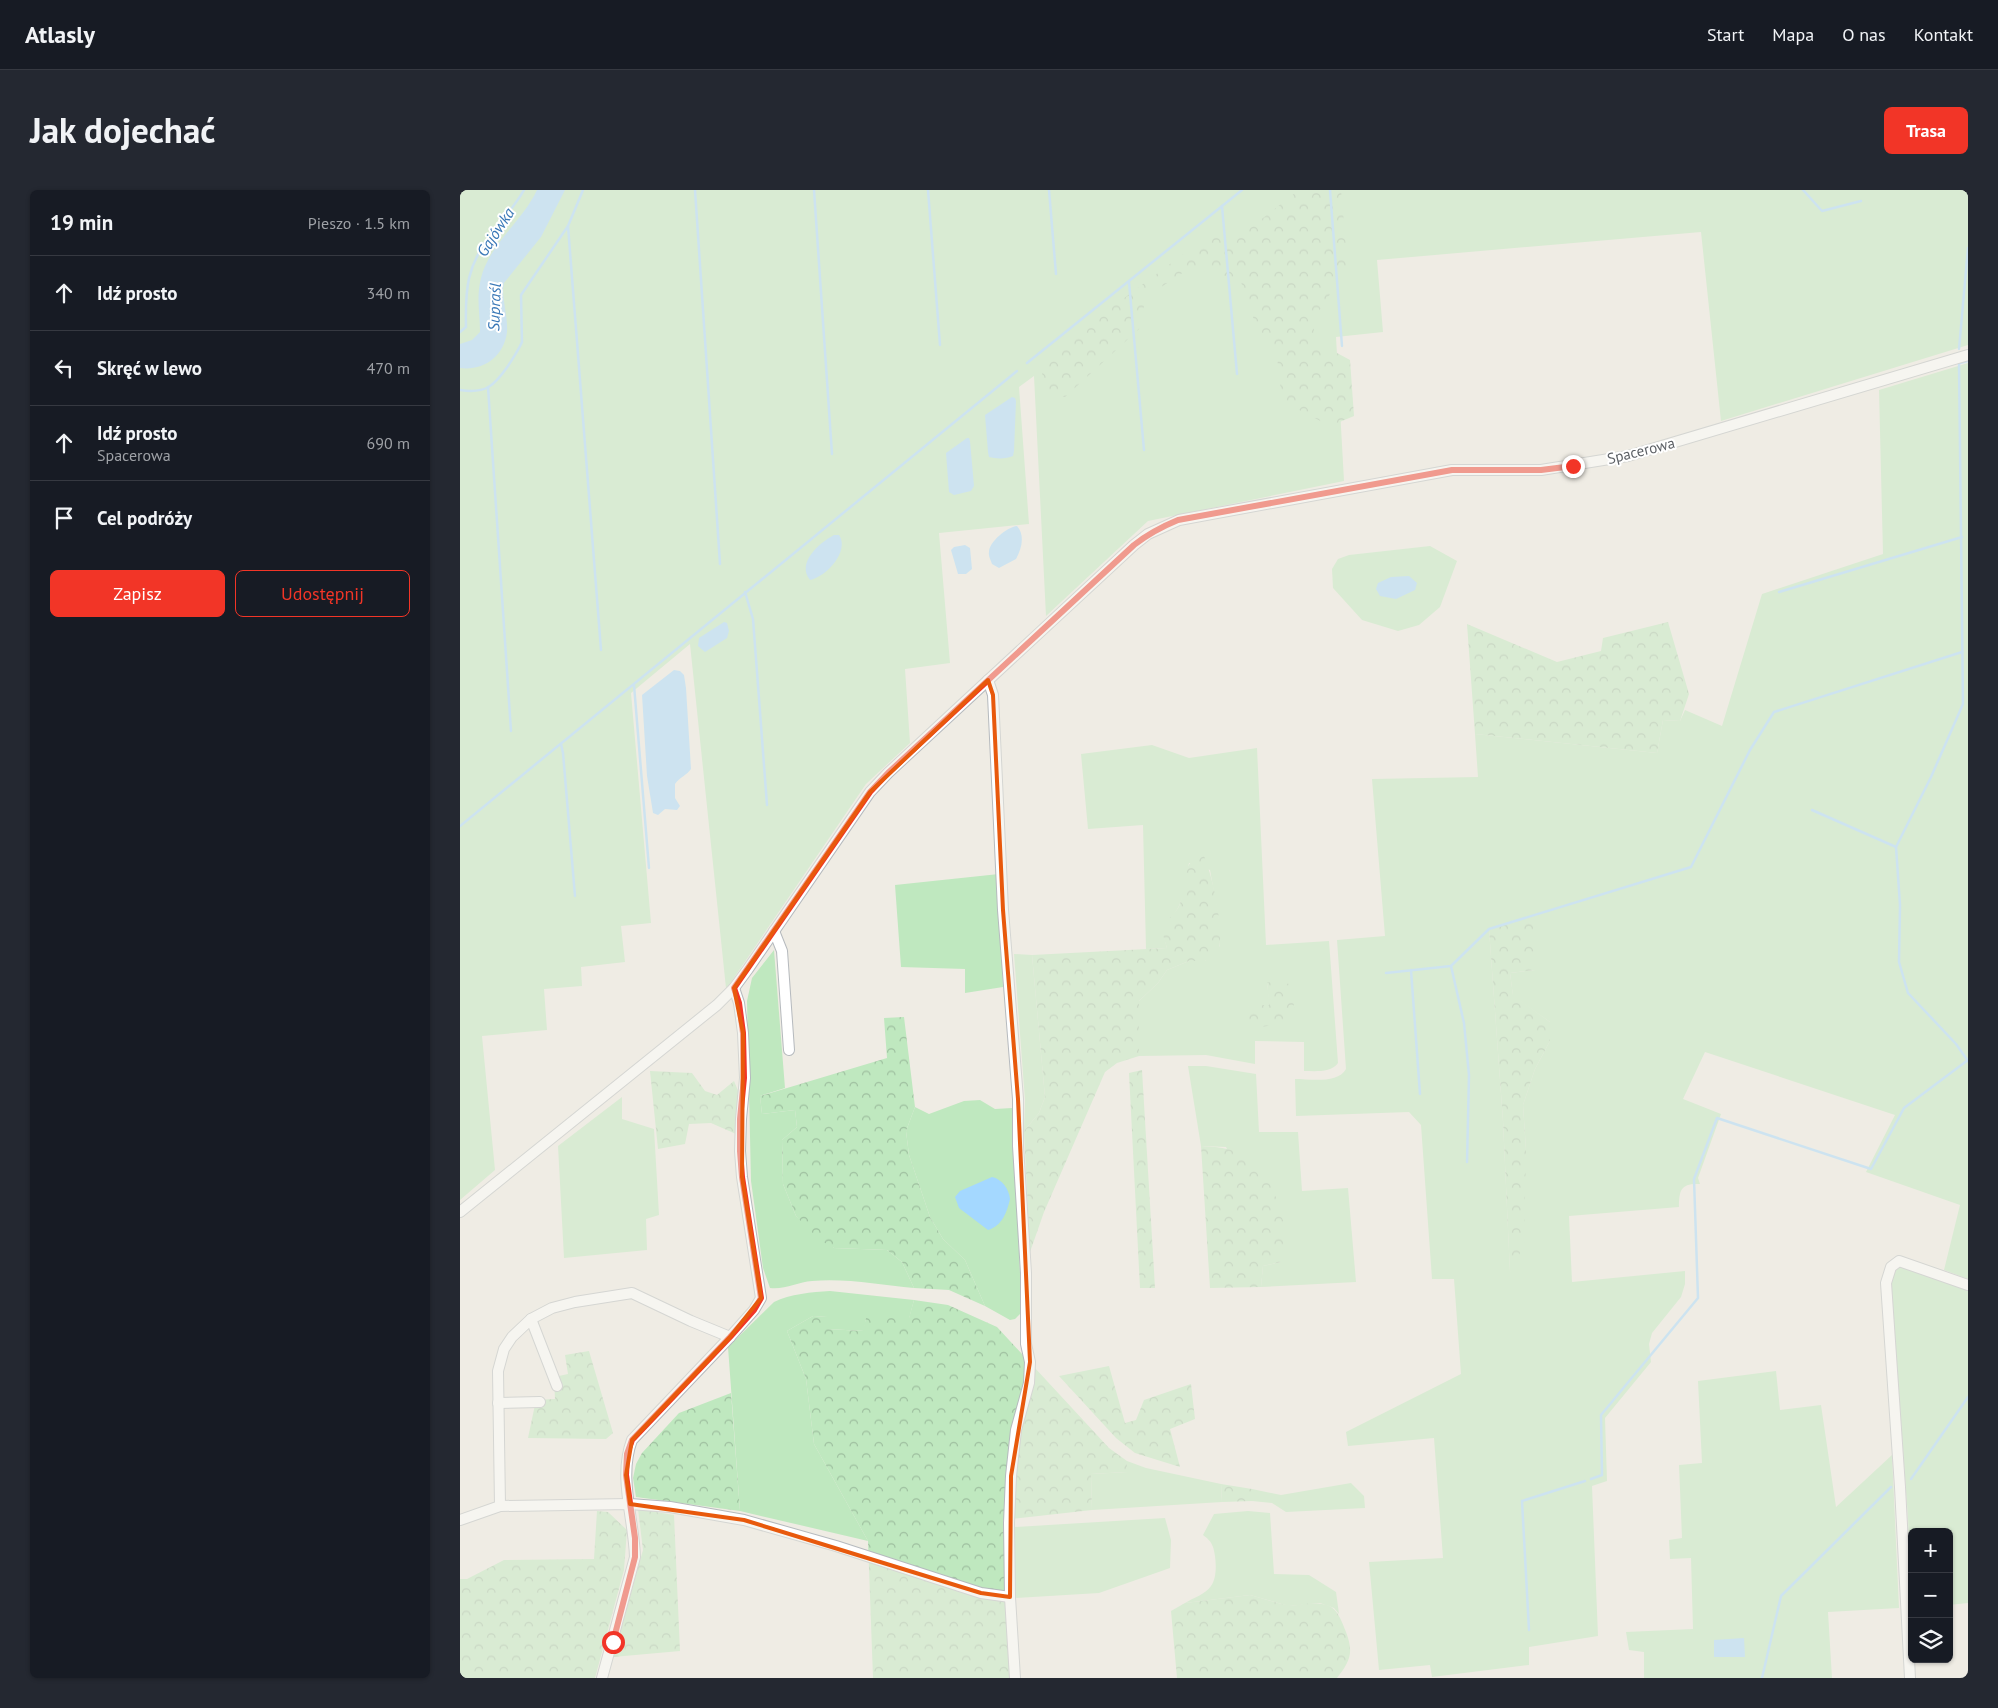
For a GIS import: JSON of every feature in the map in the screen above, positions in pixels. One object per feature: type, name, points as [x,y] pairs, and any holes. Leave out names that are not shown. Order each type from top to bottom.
[{"type":"street","name":"Spacerowa","points":[[460,1212],[717,1005],[734,988],[870,792],[988,680],[1148,534],[1178,520],[1452,470],[1541,470],[1628,456],[1968,355]]},
{"type":"street","points":[[988,680],[993,695],[1003,910],[1018,1099],[1018,1146],[1026,1273],[1026,1344],[1030,1362],[1029,1383],[1016,1430],[1011,1476],[1009,1523],[1010,1597],[1014,1678]]},
{"type":"street","points":[[774,931],[782,951],[789,1050]]},
{"type":"street","points":[[602,1678],[635,1557],[626,1475],[627,1454],[632,1440],[730,1337],[754,1310],[761,1298],[742,1177],[740,1119],[744,1078],[743,1033],[739,1003],[734,988]]},
{"type":"street","points":[[1910,1678],[1900,1487],[1886,1283],[1891,1267],[1899,1261],[1968,1285]]},
{"type":"street","points":[[500,1506],[498,1371],[504,1349],[512,1337],[531,1319],[552,1308],[575,1302],[632,1293],[730,1337]]},
{"type":"street","points":[[531,1319],[557,1386]]},
{"type":"street","points":[[498,1403],[540,1402]]},
{"type":"street","points":[[460,1520],[500,1506],[630,1504],[670,1507],[744,1520],[836,1546],[981,1593],[1010,1597]]},
{"type":"highlighted area","points":[[988,680],[993,695],[1003,910],[1018,1099],[1030,1362],[1011,1476],[1010,1597],[981,1593],[744,1520],[630,1504],[626,1475],[632,1440],[730,1337],[761,1298],[742,1177],[743,1033],[734,988],[870,792]]},
{"type":"green space","points":[[460,190],[1968,190],[1968,345],[1721,421],[1701,232],[1377,260],[1383,332],[1336,337],[1344,481],[1148,521],[1046,616],[1034,376],[1019,387],[1029,524],[939,533],[950,663],[905,669],[910,743],[866,784],[726,988],[690,644],[631,693],[651,923],[621,926],[625,962],[581,967],[582,986],[544,989],[547,1030],[482,1036],[495,1170],[460,1200]]},
{"type":"green space","points":[[1299,190],[1341,190],[1348,267],[1315,317],[1313,340],[1350,360],[1354,416],[1330,426],[1282,401],[1277,357],[1254,320],[1240,279],[1190,268],[1146,297],[1139,329],[1065,397],[1046,396],[1040,361],[1214,231],[1241,235]]},
{"type":"green space","points":[[1968,363],[1968,1279],[1944,1270],[1960,1205],[1866,1172],[1895,1115],[1705,1052],[1683,1099],[1721,1114],[1698,1178],[1700,1184],[1685,1186],[1682,1189],[1679,1207],[1569,1216],[1572,1282],[1685,1271],[1685,1284],[1681,1297],[1652,1333],[1649,1344],[1651,1362],[1605,1418],[1607,1481],[1592,1486],[1598,1636],[1529,1647],[1529,1665],[1432,1677],[1430,1665],[1379,1670],[1369,1562],[1443,1558],[1434,1438],[1348,1446],[1346,1432],[1461,1374],[1454,1279],[1432,1279],[1421,1125],[1409,1112],[1296,1116],[1295,1079],[1330,1079],[1342,1074],[1346,1069],[1337,940],[1385,936],[1372,779],[1478,777],[1475,734],[1657,753],[1663,720],[1680,721],[1685,710],[1722,726],[1762,594],[1883,554],[1879,390]],"holes":[[[1489,929],[1535,970],[1510,973],[1513,996],[1550,1022],[1550,1041],[1535,1069],[1523,1105],[1526,1150],[1510,1272],[1503,1121]]]},
{"type":"green space","points":[[1430,546],[1457,561],[1440,607],[1419,625],[1398,631],[1362,620],[1333,588],[1332,569],[1338,559],[1349,555]]},
{"type":"green space","points":[[1668,622],[1689,694],[1680,721],[1663,720],[1657,753],[1475,734],[1467,624],[1557,662],[1601,651],[1603,638]]},
{"type":"green space","points":[[1152,745],[1189,758],[1257,748],[1266,945],[1329,941],[1338,1063],[1335,1066],[1322,1071],[1304,1071],[1304,1042],[1255,1041],[1255,1064],[1206,1055],[1139,1056],[1139,1001],[1158,983],[1167,970],[1189,961],[1205,961],[1220,946],[1218,915],[1210,870],[1189,863],[1181,901],[1164,928],[1167,948],[1146,949],[1143,825],[1088,829],[1081,754]],"holes":[[[1267,983],[1287,1023],[1248,1006],[1270,1005]]]},
{"type":"green space","points":[[1204,856],[1211,877],[1219,919],[1220,944],[1218,954],[1205,961],[1189,961],[1167,970],[1158,983],[1139,1001],[1139,1056],[1117,1063],[1105,1072],[1044,1212],[1030,1252],[1024,1131],[1039,1113],[1045,1097],[1032,955],[1167,948],[1163,929],[1180,904],[1187,868],[1196,858]]},
{"type":"green space","points":[[999,874],[1003,987],[965,993],[965,969],[901,967],[895,885]]},
{"type":"green space","points":[[1533,915],[1535,970],[1510,973],[1513,995],[1550,1022],[1550,1041],[1535,1069],[1523,1105],[1526,1150],[1524,1245],[1510,1273],[1503,1121],[1489,929]]},
{"type":"green space","points":[[774,950],[785,1088],[760,1096],[762,1114],[795,1110],[797,1127],[782,1140],[783,1184],[796,1216],[834,1248],[887,1250],[902,1262],[914,1288],[825,1280],[770,1288],[763,1268],[751,1181],[747,1001],[752,978]]},
{"type":"green space","points":[[1014,954],[1032,955],[1045,1097],[1039,1113],[1024,1131],[1025,1100]]},
{"type":"green space","points":[[1267,982],[1291,984],[1295,1014],[1287,1023],[1249,1029],[1248,1005],[1269,1005]]},
{"type":"green space","points":[[904,1017],[915,1107],[906,1131],[909,1155],[930,1217],[943,1239],[965,1260],[985,1306],[949,1290],[914,1288],[902,1262],[887,1250],[834,1248],[818,1239],[796,1216],[783,1184],[782,1140],[797,1127],[795,1110],[762,1114],[760,1096],[887,1058],[884,1018]]},
{"type":"green space","points":[[1188,1066],[1206,1066],[1256,1074],[1259,1132],[1298,1132],[1302,1191],[1348,1188],[1356,1282],[1261,1287],[1263,1266],[1281,1262],[1226,1147],[1201,1146]]},
{"type":"green space","points":[[1142,1070],[1155,1288],[1140,1288],[1129,1073]]},
{"type":"green space","points":[[650,1071],[692,1073],[705,1091],[717,1095],[734,1081],[739,1093],[736,1134],[711,1123],[689,1124],[685,1144],[658,1149]]},
{"type":"green space","points":[[622,1097],[622,1119],[654,1129],[659,1215],[646,1219],[647,1250],[564,1258],[558,1146]]},
{"type":"green space","points":[[980,1100],[995,1109],[1012,1108],[1021,1293],[1020,1314],[1015,1319],[1010,1320],[985,1306],[965,1260],[943,1239],[930,1217],[909,1155],[906,1131],[915,1107],[929,1114],[964,1101]]},
{"type":"green space","points":[[1201,1146],[1229,1150],[1249,1158],[1261,1168],[1272,1187],[1283,1220],[1286,1242],[1281,1262],[1263,1266],[1261,1287],[1210,1288]]},
{"type":"green space","points":[[1901,1267],[1968,1290],[1968,1603],[1953,1605],[1953,1528],[1908,1528],[1891,1282],[1895,1270]]},
{"type":"green space","points":[[830,1291],[914,1300],[909,1319],[866,1318],[864,1331],[827,1329],[827,1317],[813,1316],[787,1331],[806,1379],[814,1444],[868,1541],[740,1511],[728,1347],[774,1302],[794,1295]]},
{"type":"green space","points":[[914,1300],[948,1305],[997,1327],[1109,1448],[1127,1461],[1127,1472],[1091,1474],[1092,1510],[1003,1520],[1012,1678],[873,1678],[868,1541],[814,1444],[806,1379],[787,1331],[813,1316],[828,1317],[827,1329],[863,1331],[866,1318],[909,1318]]},
{"type":"green space","points":[[589,1351],[613,1433],[606,1439],[528,1438],[536,1400],[555,1399],[554,1377],[568,1374],[565,1355]]},
{"type":"green space","points":[[1109,1366],[1125,1423],[1136,1420],[1144,1400],[1191,1384],[1195,1419],[1170,1429],[1180,1467],[1135,1453],[1116,1438],[1059,1376]]},
{"type":"green space","points":[[1776,1371],[1780,1410],[1821,1405],[1836,1507],[1892,1455],[1899,1608],[1828,1612],[1832,1678],[1644,1678],[1644,1652],[1629,1650],[1626,1632],[1693,1629],[1691,1558],[1670,1559],[1669,1540],[1682,1538],[1679,1465],[1702,1463],[1698,1381]]},
{"type":"green space","points":[[731,1393],[740,1511],[636,1497],[633,1478],[636,1464],[642,1453],[679,1413]]},
{"type":"green space","points":[[1127,1461],[1146,1468],[1221,1484],[1222,1502],[1092,1510],[1091,1474],[1127,1472]]},
{"type":"green space","points":[[1351,1483],[1364,1496],[1365,1508],[1286,1512],[1272,1503],[1252,1501],[1252,1489],[1281,1495]]},
{"type":"green space","points":[[1221,1484],[1252,1489],[1252,1501],[1222,1502]]},
{"type":"green space","points":[[638,1509],[674,1515],[680,1651],[613,1657],[643,1550]]},
{"type":"green space","points":[[597,1511],[608,1512],[627,1530],[624,1570],[595,1678],[460,1678],[460,1579],[467,1579],[504,1560],[594,1559]]},
{"type":"green space","points":[[1248,1511],[1270,1513],[1274,1574],[1309,1575],[1336,1592],[1339,1614],[1334,1608],[1320,1603],[1289,1606],[1250,1595],[1185,1603],[1206,1591],[1211,1586],[1215,1577],[1216,1561],[1214,1551],[1210,1541],[1203,1535],[1214,1514]]},
{"type":"green space","points":[[1165,1518],[1171,1540],[1170,1568],[1099,1593],[1015,1598],[1015,1527]]},
{"type":"green space","points":[[1250,1595],[1290,1605],[1327,1605],[1336,1611],[1350,1646],[1348,1662],[1337,1678],[1177,1678],[1171,1611],[1185,1603]]},
{"type":"water","name":"Supraśl","points":[[537,190],[565,190],[541,237],[504,283],[503,294],[507,332],[502,349],[484,365],[460,368],[460,344],[472,340],[480,332],[479,292],[485,265],[499,243],[531,202]]},
{"type":"water","points":[[1012,397],[1016,401],[1013,456],[1008,458],[989,457],[985,415]]},
{"type":"water","points":[[967,438],[970,441],[974,486],[971,491],[954,495],[949,492],[946,453]]},
{"type":"water","points":[[1017,526],[1022,537],[1018,555],[1016,559],[999,568],[992,564],[989,555],[990,548],[999,536],[1008,529]]},
{"type":"water","points":[[834,535],[839,535],[842,541],[839,555],[829,569],[810,580],[806,574],[807,560],[816,548]]},
{"type":"water","points":[[965,545],[970,548],[972,569],[966,574],[958,574],[951,550],[954,547]]},
{"type":"water","points":[[1409,576],[1417,583],[1415,590],[1396,599],[1380,596],[1376,589],[1378,583],[1391,577]]},
{"type":"water","points":[[724,622],[727,623],[729,631],[727,638],[705,652],[698,646],[699,638]]},
{"type":"water","points":[[674,670],[680,671],[684,675],[691,769],[675,784],[675,798],[680,806],[677,810],[665,809],[658,815],[653,813],[647,776],[642,695]]},
{"type":"water","points":[[992,1177],[1004,1185],[1010,1199],[1000,1222],[988,1230],[959,1208],[955,1197],[960,1191]]},
{"type":"water","points":[[1744,1638],[1745,1657],[1714,1657],[1714,1640]]},
{"type":"waterway","name":"Gajówka","points":[[460,332],[466,327],[467,289],[469,277],[477,256],[524,190]]},
{"type":"waterway","points":[[460,390],[476,391],[488,387],[498,379],[508,366],[522,342],[521,295],[568,226],[583,190]]},
{"type":"waterway","points":[[695,190],[720,564]]},
{"type":"waterway","points":[[814,190],[832,454]]},
{"type":"waterway","points":[[928,190],[940,345]]},
{"type":"waterway","points":[[1049,190],[1056,274]]},
{"type":"waterway","points":[[1027,363],[1242,190]]},
{"type":"waterway","points":[[1330,190],[1342,346]]},
{"type":"waterway","points":[[1803,190],[1822,211],[1861,201]]},
{"type":"waterway","points":[[1222,206],[1237,374]]},
{"type":"waterway","points":[[568,226],[601,650]]},
{"type":"waterway","points":[[1959,349],[1968,248]]},
{"type":"waterway","points":[[1129,282],[1144,450]]},
{"type":"waterway","points":[[1960,363],[1968,361]]},
{"type":"waterway","points":[[1959,362],[1963,704],[1931,777],[1896,847],[1900,905],[1899,962],[1908,993],[1956,1044],[1968,1061]]},
{"type":"waterway","points":[[460,826],[1017,371]]},
{"type":"waterway","points":[[488,387],[511,731]]},
{"type":"waterway","points":[[1779,592],[1962,537]]},
{"type":"waterway","points":[[745,592],[753,619],[767,805]]},
{"type":"waterway","points":[[1386,973],[1451,966],[1489,929],[1691,867],[1750,750],[1774,712],[1962,652]]},
{"type":"waterway","points":[[634,685],[649,868]]},
{"type":"waterway","points":[[561,744],[575,896]]},
{"type":"waterway","points":[[1812,810],[1896,847]]},
{"type":"waterway","points":[[1451,966],[1464,1023],[1469,1075],[1467,1162]]},
{"type":"waterway","points":[[1411,970],[1420,1094]]},
{"type":"waterway","points":[[1591,1479],[1602,1475],[1601,1415],[1698,1298],[1694,1179],[1717,1118],[1871,1169],[1904,1108],[1968,1060]]},
{"type":"waterway","points":[[1911,1479],[1968,1397]]},
{"type":"waterway","points":[[1529,1630],[1522,1501],[1585,1481]]},
{"type":"waterway","points":[[1762,1678],[1781,1596],[1891,1487]]},
{"type":"route","points":[[613,1642],[635,1557],[635,1538],[626,1475],[627,1454],[632,1440],[730,1337],[754,1310],[761,1298],[742,1177],[740,1119],[744,1078],[743,1033],[739,1003],[734,988],[870,792],[888,773],[1134,545],[1161,527],[1178,520],[1452,470],[1541,470],[1573,466]]}]
